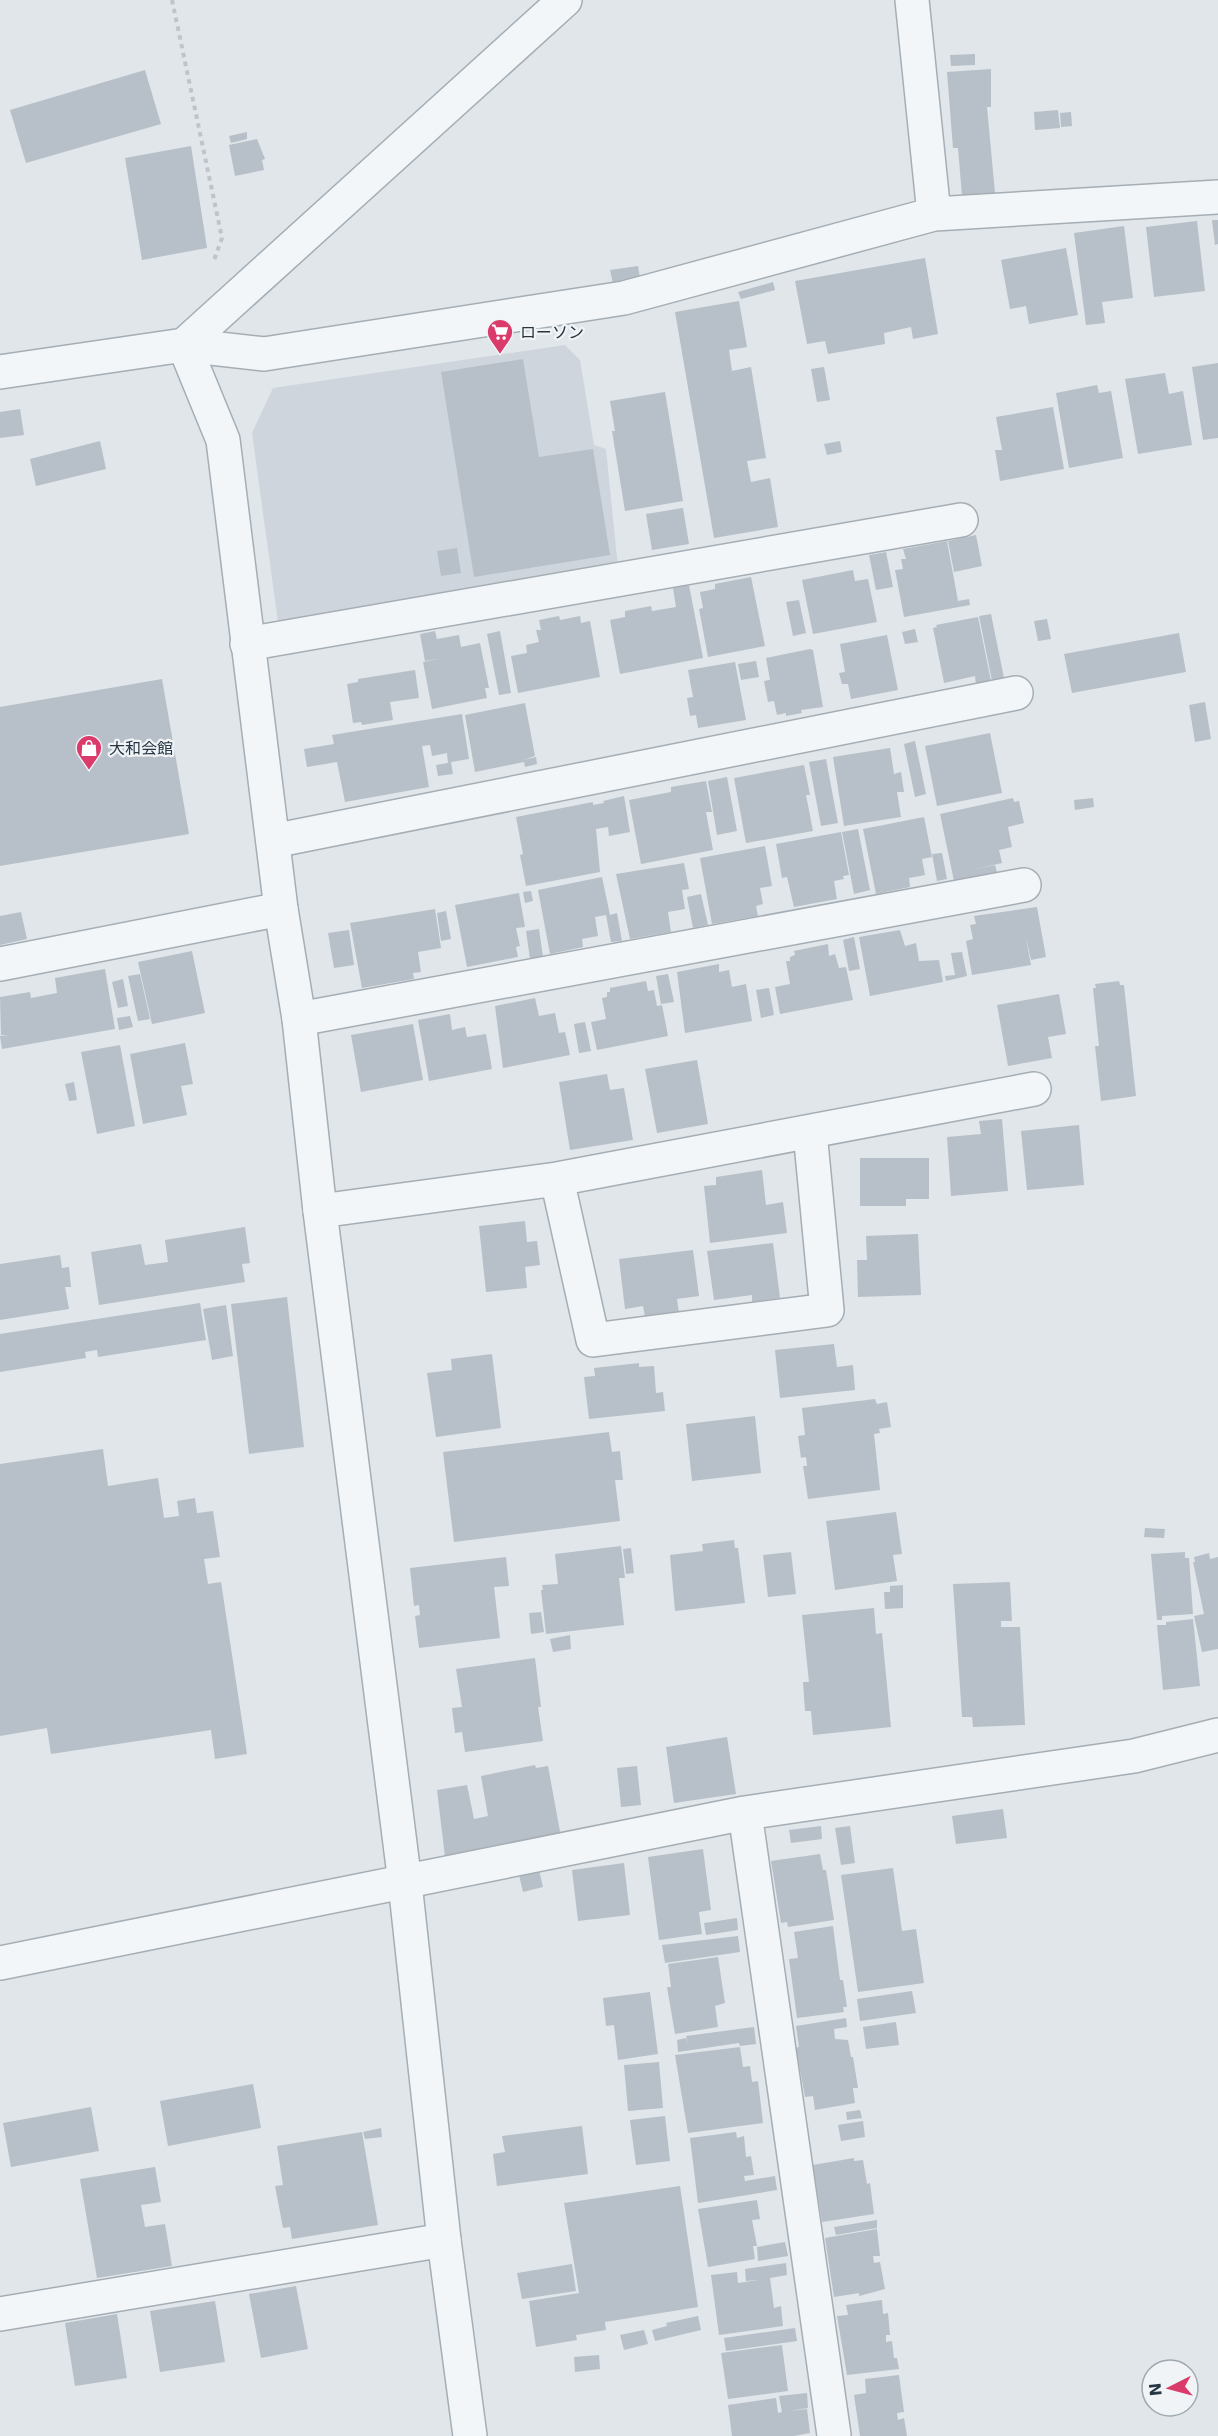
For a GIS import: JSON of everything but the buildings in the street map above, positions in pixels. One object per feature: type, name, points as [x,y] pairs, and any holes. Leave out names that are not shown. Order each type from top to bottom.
[{"type":"street","points":[[184,345],[565,0]]},
{"type":"street","points":[[912,0],[934,214]]},
{"type":"street","points":[[0,372],[184,345],[264,354],[624,298],[934,214],[1218,197]]},
{"type":"street","points":[[184,345],[223,440],[281,909],[299,1019],[320,1211],[405,1883],[444,2240],[470,2436]]},
{"type":"street","points":[[248,644],[961,520]]},
{"type":"street","points":[[273,841],[1016,693]]},
{"type":"street","points":[[299,1019],[1024,885]]},
{"type":"street","points":[[0,964],[281,909]]},
{"type":"street","points":[[320,1211],[557,1179],[1034,1089]]},
{"type":"street","points":[[557,1179],[593,1340],[827,1310],[810,1132]]},
{"type":"street","points":[[0,1962],[405,1883],[745,1813],[1134,1756],[1218,1735]]},
{"type":"street","points":[[745,1813],[834,2435]]},
{"type":"street","points":[[0,2314],[444,2240]]},
{"type":"path","points":[[172,0],[222,238],[211,270]]},
{"type":"shaded area","points":[[565,345],[580,360],[594,445],[606,449],[618,568],[279,629],[252,433],[273,388]]},
{"type":"place","name":"ローソン","points":[[500,355]]},
{"type":"place","name":"大和会館","points":[[89,771]]}]
